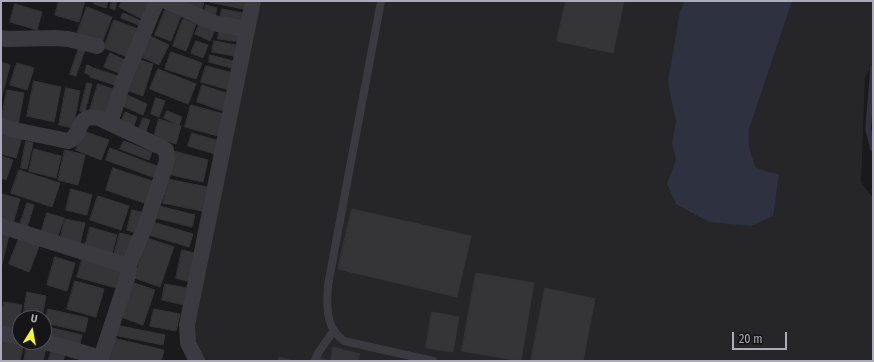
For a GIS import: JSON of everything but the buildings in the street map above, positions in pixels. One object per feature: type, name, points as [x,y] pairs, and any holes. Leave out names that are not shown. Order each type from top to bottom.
[{"type":"street","points":[[110,123],[124,80],[157,1]]},
{"type":"street","points":[[166,1],[209,21],[247,29]]},
{"type":"street","points":[[197,361],[188,343],[187,325],[253,1]]},
{"type":"street","points":[[1,38],[68,39],[97,46]]},
{"type":"street","points":[[1,126],[68,141],[72,140],[75,136],[82,121],[86,118],[95,117],[161,146],[166,150],[167,161],[146,224],[128,267],[130,269],[101,360],[52,344]]},
{"type":"street","points":[[1,226],[128,267]]},
{"type":"street","points":[[1,333],[12,335]]},
{"type":"lane","points":[[381,1],[328,285],[327,303],[334,330],[344,341],[434,361]]},
{"type":"lane","points":[[315,361],[318,353],[334,330]]},
{"type":"shaded area","points":[[260,1],[873,1],[873,62],[865,78],[861,182],[873,198],[873,361],[202,361],[191,324]]},
{"type":"water","points":[[685,1],[792,1],[749,129],[749,147],[755,167],[779,174],[773,216],[751,226],[709,222],[676,204],[667,184],[676,160],[672,143],[676,122],[668,82],[680,11]]},
{"type":"waterway","points":[[873,68],[868,129],[873,149]]}]
